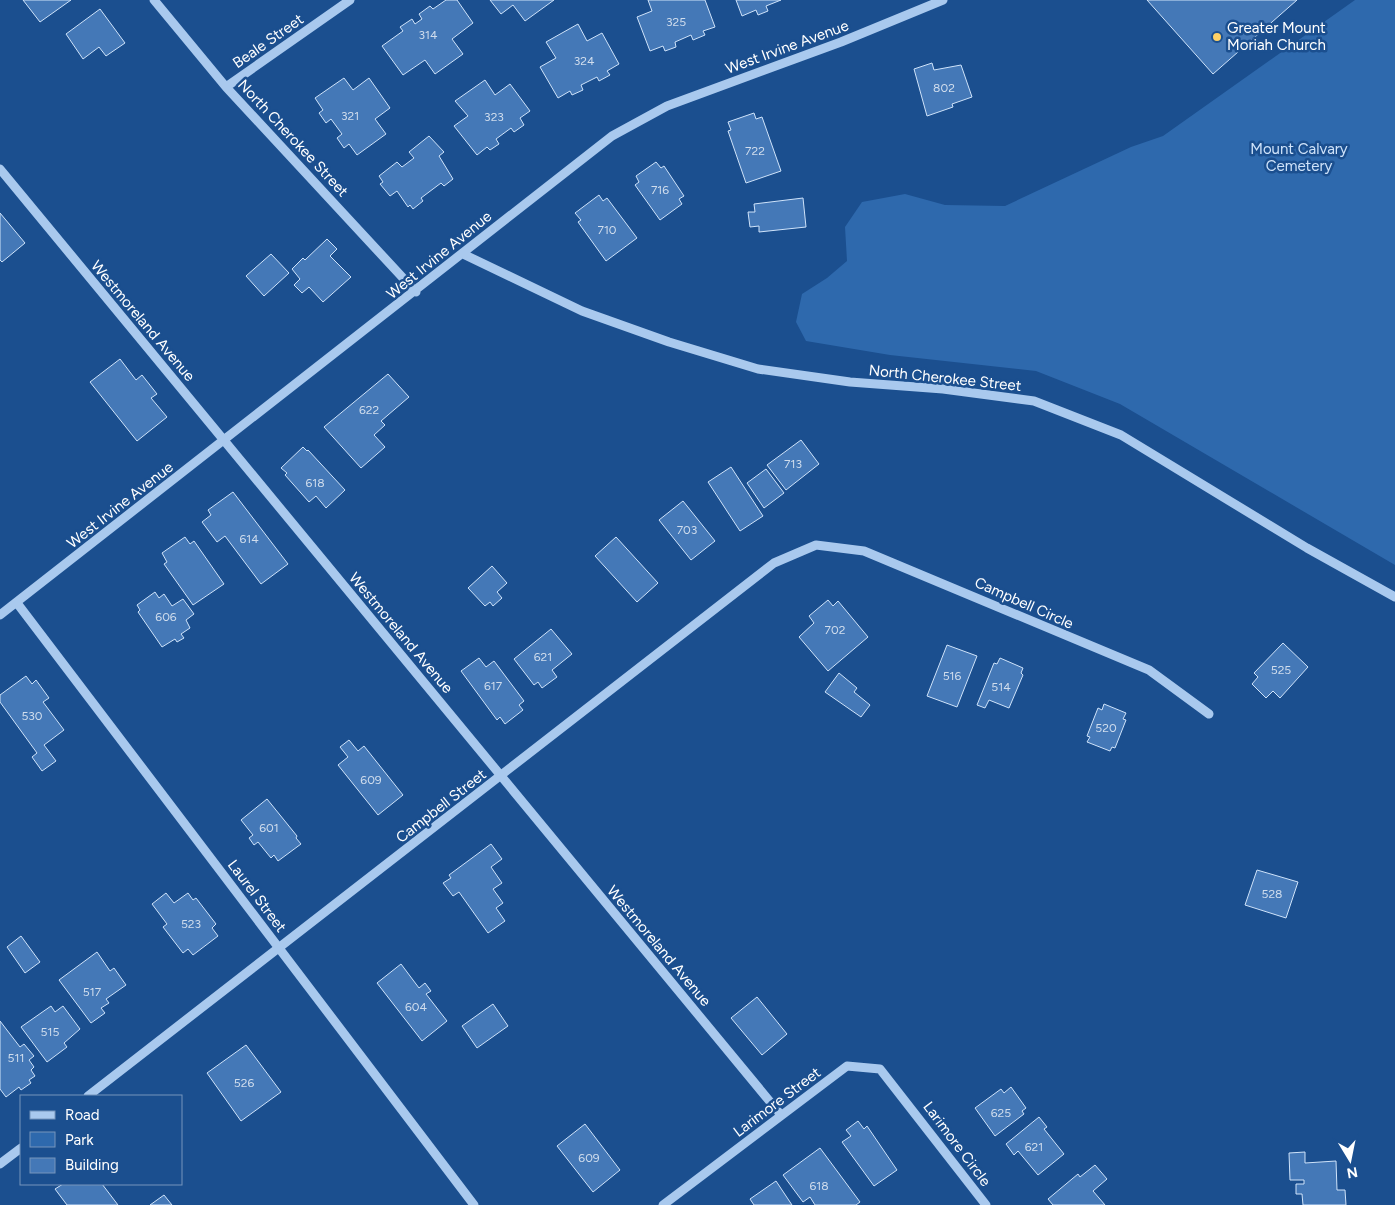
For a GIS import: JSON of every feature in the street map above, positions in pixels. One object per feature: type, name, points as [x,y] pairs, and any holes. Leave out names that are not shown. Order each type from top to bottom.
[{"type":"street","name":"North Cherokee Street","points":[[154,0],[226,87],[416,292]]},
{"type":"street","name":"Beale Street","points":[[226,87],[350,0]]},
{"type":"street","name":"West Irvine Avenue","points":[[0,615],[18,603],[224,440],[416,292],[612,136],[667,106],[841,42],[943,0]]},
{"type":"street","name":"Westmoreland Avenue","points":[[0,169],[781,1115]]},
{"type":"street","name":"North Cherokee Street","points":[[463,254],[582,311],[670,342],[758,368],[850,382],[943,389],[1034,401],[1121,435],[1307,548],[1395,598]]},
{"type":"street","name":"Campbell Street","points":[[89,1095],[774,563],[816,545]]},
{"type":"street","name":"Campbell Circle","points":[[816,545],[864,551],[1149,670],[1209,714]]},
{"type":"street","name":"Laurel Street","points":[[18,603],[474,1205]]},
{"type":"street","name":"Larimore Street","points":[[664,1205],[847,1066],[880,1069],[906,1101]]},
{"type":"street","name":"Larimore Circle","points":[[906,1101],[986,1205]]},
{"type":"street","points":[[0,1164],[20,1149]]},
{"type":"green space","name":"Mount Calvary Cemetery","points":[[1355,0],[1395,0],[1395,565],[1120,404],[1036,371],[890,355],[806,341],[796,322],[802,294],[827,278],[847,261],[845,227],[862,202],[905,194],[945,205],[1005,206],[1131,147],[1163,136]]},
{"type":"building","points":[[23,0],[71,0],[40,22]]},
{"type":"building","points":[[446,0],[457,0],[473,23],[452,39],[463,54],[435,74],[425,60],[403,75],[382,46],[403,31],[400,27],[412,19],[415,24],[422,19],[419,14],[430,6],[433,9]]},
{"type":"building","points":[[490,0],[554,0],[525,21],[513,5],[501,14]]},
{"type":"building","points":[[648,0],[705,0],[715,27],[703,31],[705,35],[693,40],[691,35],[675,42],[676,47],[665,51],[663,46],[650,51],[637,17],[652,11]]},
{"type":"building","points":[[736,0],[781,0],[766,6],[768,11],[758,15],[756,10],[742,16]]},
{"type":"building","name":"Greater Mount Moriah Church","points":[[1147,0],[1297,0],[1213,74]]},
{"type":"building","points":[[100,9],[125,43],[106,56],[99,47],[83,59],[66,34]]},
{"type":"building","points":[[578,24],[587,41],[602,33],[619,64],[607,71],[610,75],[599,81],[597,77],[581,85],[583,90],[572,95],[570,91],[558,98],[540,67],[556,58],[546,42]]},
{"type":"building","points":[[932,63],[934,70],[961,65],[972,97],[952,104],[953,107],[927,116],[914,69]]},
{"type":"building","points":[[344,78],[353,90],[369,78],[390,108],[375,119],[386,134],[357,155],[349,144],[344,148],[337,138],[342,134],[331,119],[326,123],[319,113],[323,110],[315,98]]},
{"type":"building","points":[[485,80],[495,95],[510,84],[530,111],[520,118],[524,125],[514,132],[511,128],[496,139],[499,144],[490,150],[487,147],[477,155],[454,126],[468,116],[455,101]]},
{"type":"building","points":[[754,113],[756,119],[762,117],[781,171],[746,183],[728,131],[731,130],[728,122]]},
{"type":"building","points":[[429,136],[444,152],[439,156],[453,179],[444,186],[441,183],[421,198],[423,201],[413,209],[410,205],[408,207],[397,191],[390,196],[380,184],[383,182],[379,176],[397,162],[402,167],[414,158],[409,152]]},
{"type":"building","points":[[656,162],[661,168],[664,166],[684,196],[679,199],[682,204],[660,220],[635,185],[639,182],[636,176]]},
{"type":"building","points":[[599,195],[603,201],[607,198],[637,238],[606,261],[578,222],[581,220],[575,213]]},
{"type":"building","points":[[803,198],[806,227],[759,232],[759,226],[750,227],[748,212],[755,212],[754,204]]},
{"type":"building","points":[[0,213],[25,243],[2,262],[0,260]]},
{"type":"building","points":[[327,239],[337,249],[330,256],[351,277],[323,302],[309,287],[302,293],[294,285],[300,279],[292,269],[303,258],[305,260]]},
{"type":"building","points":[[271,254],[289,273],[264,296],[246,276]]},
{"type":"building","points":[[120,359],[136,380],[142,375],[157,394],[151,398],[167,417],[137,441],[90,382]]},
{"type":"building","points":[[388,374],[409,397],[381,421],[385,425],[374,435],[385,447],[361,468],[324,427]]},
{"type":"building","points":[[801,440],[819,464],[786,490],[767,465]]},
{"type":"building","points":[[303,447],[345,490],[326,508],[316,496],[309,502],[281,468]]},
{"type":"building","points":[[731,467],[763,516],[740,531],[708,482]]},
{"type":"building","points":[[766,469],[784,493],[764,508],[747,483]]},
{"type":"building","points":[[233,492],[288,564],[261,584],[225,536],[217,542],[202,522],[211,515],[208,510]]},
{"type":"building","points":[[683,501],[715,541],[691,560],[659,520]]},
{"type":"building","points":[[185,537],[190,544],[194,541],[224,584],[193,605],[164,564],[167,562],[162,553]]},
{"type":"building","points":[[616,537],[658,583],[637,602],[595,556]]},
{"type":"building","points":[[492,566],[507,583],[497,592],[502,598],[493,606],[490,602],[485,606],[468,588]]},
{"type":"building","points":[[155,592],[159,598],[164,594],[172,606],[183,599],[194,614],[186,620],[190,628],[181,634],[184,638],[177,642],[175,639],[162,647],[138,612],[140,610],[137,605]]},
{"type":"building","points":[[828,600],[833,606],[838,601],[868,637],[828,671],[799,637],[814,623],[809,616]]},
{"type":"building","points":[[551,629],[572,654],[552,670],[557,677],[542,688],[538,682],[534,685],[514,659]]},
{"type":"building","points":[[1283,643],[1308,667],[1280,698],[1273,691],[1266,698],[1252,684],[1258,677],[1254,673]]},
{"type":"building","points":[[947,645],[977,656],[957,707],[927,696]]},
{"type":"building","points":[[479,658],[486,667],[494,661],[524,701],[519,705],[523,710],[505,724],[500,717],[497,720],[461,671]]},
{"type":"building","points":[[1000,658],[1023,668],[1021,673],[1023,675],[1009,708],[989,700],[985,708],[977,705],[994,663],[997,664]]},
{"type":"building","points":[[839,673],[857,688],[854,692],[870,705],[861,717],[825,692]]},
{"type":"building","points":[[26,676],[32,684],[36,680],[49,698],[43,702],[64,730],[44,745],[56,761],[42,771],[32,757],[37,753],[0,702],[0,695]]},
{"type":"building","points":[[1104,704],[1126,713],[1123,719],[1126,720],[1115,748],[1112,747],[1110,751],[1087,742],[1090,737],[1087,736],[1098,708],[1102,710]]},
{"type":"building","points":[[349,740],[358,751],[364,746],[403,795],[378,815],[338,765],[348,757],[340,747]]},
{"type":"building","points":[[267,799],[297,836],[296,838],[301,844],[278,861],[274,855],[271,858],[258,842],[254,845],[249,838],[253,835],[241,820]]},
{"type":"building","points":[[491,844],[502,859],[491,867],[502,883],[493,889],[503,903],[496,908],[505,921],[488,933],[459,892],[453,896],[443,883],[451,878],[449,875]]},
{"type":"building","points":[[1257,870],[1298,882],[1286,918],[1245,905]]},
{"type":"building","points":[[166,893],[174,903],[188,893],[193,900],[196,898],[216,924],[212,928],[218,936],[193,955],[188,949],[183,953],[163,927],[167,924],[152,904]]},
{"type":"building","points":[[21,936],[40,962],[25,973],[7,947]]},
{"type":"building","points":[[97,952],[110,971],[114,968],[126,985],[106,999],[109,1003],[101,1008],[105,1013],[91,1023],[59,980]]},
{"type":"building","points":[[401,964],[419,988],[425,983],[431,991],[426,994],[447,1021],[422,1041],[377,983]]},
{"type":"building","points":[[757,997],[787,1034],[762,1055],[731,1018]]},
{"type":"building","points":[[493,1004],[508,1026],[477,1048],[462,1026]]},
{"type":"building","points":[[51,1006],[55,1012],[63,1006],[80,1029],[64,1043],[67,1047],[47,1062],[21,1027]]},
{"type":"building","points":[[0,1021],[20,1047],[24,1044],[34,1056],[29,1060],[34,1067],[31,1070],[35,1076],[29,1080],[31,1083],[21,1090],[19,1087],[6,1097],[0,1089]]},
{"type":"building","points":[[246,1045],[281,1092],[241,1121],[207,1073]]},
{"type":"building","points":[[1011,1087],[1026,1108],[1022,1111],[1024,1114],[995,1136],[975,1108],[1001,1089],[1004,1093]]},
{"type":"building","points":[[1039,1117],[1047,1127],[1044,1129],[1064,1154],[1038,1175],[1018,1151],[1014,1155],[1006,1144]]},
{"type":"building","points":[[858,1121],[864,1129],[867,1126],[897,1170],[874,1186],[842,1142],[851,1136],[846,1130]]},
{"type":"building","points":[[585,1124],[620,1170],[593,1192],[557,1146]]},
{"type":"building","points":[[820,1148],[860,1202],[856,1205],[815,1205],[810,1197],[803,1202],[783,1175]]},
{"type":"building","points":[[1305,1152],[1305,1163],[1336,1161],[1337,1190],[1345,1190],[1346,1205],[1303,1205],[1302,1194],[1296,1194],[1296,1184],[1304,1184],[1304,1180],[1290,1180],[1289,1153]]},
{"type":"building","points":[[1095,1165],[1107,1179],[1093,1191],[1105,1205],[1053,1205],[1048,1199],[1078,1174],[1080,1177]]},
{"type":"building","points":[[776,1181],[792,1205],[754,1205],[750,1199]]},
{"type":"building","points":[[61,1185],[103,1185],[118,1205],[67,1205],[55,1189]]},
{"type":"building","points":[[164,1195],[172,1205],[150,1205]]},
{"type":"place","name":"Greater Mount Moriah Church","points":[[1217,37]]}]
